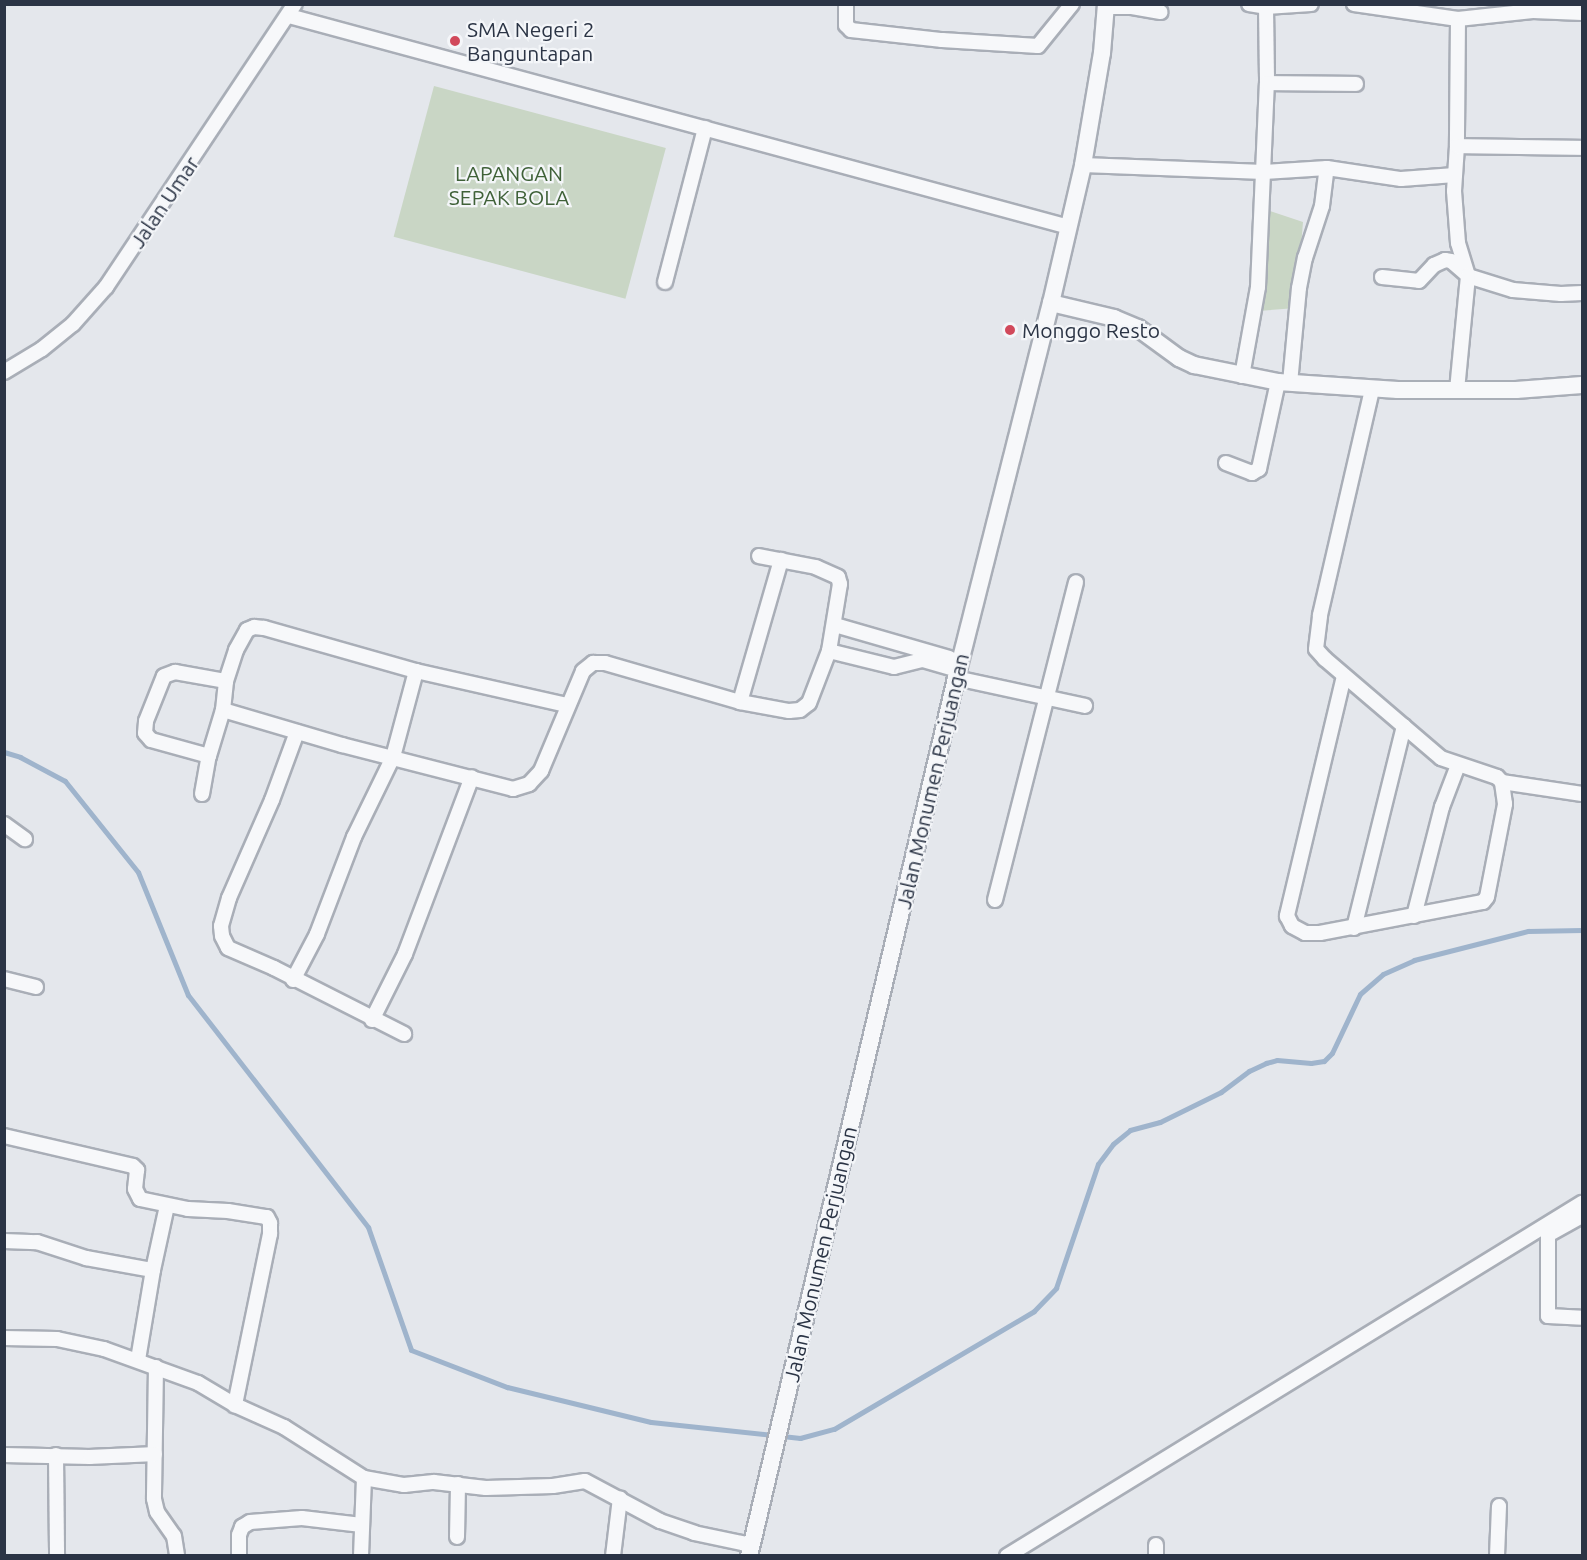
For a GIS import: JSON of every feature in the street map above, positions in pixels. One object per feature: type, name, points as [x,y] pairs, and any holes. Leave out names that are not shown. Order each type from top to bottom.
[{"type":"street","points":[[846,4],[844,15],[846,25],[851,30],[942,40],[1038,46],[1072,4]]},
{"type":"street","points":[[1249,4],[1266,8],[1311,4]]},
{"type":"street","points":[[1354,4],[1458,19],[1533,11],[1582,13]]},
{"type":"street","points":[[1105,6],[1132,7],[1161,12]]},
{"type":"street","name":"Jalan Monumen Perjuangan","points":[[750,1550],[958,670],[1069,227],[1083,165],[1102,53],[1105,6]]},
{"type":"street","points":[[1242,376],[1258,287],[1267,83],[1266,8]]},
{"type":"street","points":[[292,10],[705,128],[1069,227]]},
{"type":"street","name":"Jalan Umar","points":[[4,372],[42,349],[73,324],[106,287],[292,10]]},
{"type":"street","points":[[1457,390],[1468,276],[1458,243],[1455,175],[1458,19]]},
{"type":"street","points":[[1267,83],[1356,84]]},
{"type":"street","points":[[665,282],[705,128]]},
{"type":"street","points":[[1457,146],[1582,148]]},
{"type":"street","points":[[1083,165],[1157,170],[1264,172],[1327,168],[1401,178],[1455,175]]},
{"type":"street","points":[[1226,463],[1251,472],[1259,469],[1284,382],[1305,258],[1322,206],[1327,168]]},
{"type":"street","points":[[1382,277],[1419,280],[1434,265],[1444,260],[1451,261],[1468,276],[1513,290],[1561,294],[1582,292]]},
{"type":"street","points":[[1051,303],[1114,318],[1138,328],[1179,358],[1194,365],[1242,376],[1372,389],[1516,390],[1582,385]]},
{"type":"street","points":[[1372,389],[1315,642],[1320,655],[1431,751],[1458,765],[1497,777],[1502,782],[1582,794]]},
{"type":"street","points":[[223,710],[513,789],[529,784],[541,771],[583,671],[593,663],[605,663],[740,702],[789,711],[800,710],[809,703],[829,651],[840,584],[838,577],[816,567],[759,556]]},
{"type":"street","points":[[740,702],[781,560]]},
{"type":"street","points":[[994,900],[1076,582]]},
{"type":"street","points":[[835,625],[958,670]]},
{"type":"street","points":[[202,794],[209,756],[223,710],[226,681],[243,636],[254,627],[416,670],[567,705]]},
{"type":"street","points":[[829,651],[894,667],[923,660],[1047,698],[1085,706]]},
{"type":"street","points":[[293,980],[317,934],[354,837],[393,757],[416,670]]},
{"type":"street","points":[[209,756],[151,740],[145,733],[146,721],[159,683],[167,674],[175,672],[226,681]]},
{"type":"street","points":[[1344,676],[1287,916],[1292,926],[1305,933],[1354,928],[1473,906],[1483,902],[1487,897],[1505,804],[1502,782]]},
{"type":"street","points":[[1354,928],[1404,726]]},
{"type":"street","points":[[297,732],[272,800],[229,898],[221,926],[222,936],[228,948],[274,968],[293,980],[404,1034]]},
{"type":"street","points":[[1414,916],[1443,807],[1458,765]]},
{"type":"street","points":[[372,1020],[405,954],[472,777]]},
{"type":"street","points":[[4,824],[25,839]]},
{"type":"street","points":[[4,979],[36,987]]},
{"type":"street","points":[[4,1137],[133,1166],[137,1170],[135,1189],[138,1196],[167,1206],[267,1217],[270,1223],[235,1406]]},
{"type":"street","points":[[1007,1556],[1582,1203]]},
{"type":"street","points":[[138,1360],[153,1270],[167,1206]]},
{"type":"street","points":[[1582,1216],[1548,1235],[1548,1316],[1582,1317]]},
{"type":"street","points":[[4,1241],[37,1242],[86,1258],[153,1270]]},
{"type":"street","points":[[4,1338],[57,1339],[156,1366],[198,1383],[235,1406],[284,1427],[364,1478],[404,1485],[434,1482],[486,1488],[553,1486],[585,1481],[660,1521],[750,1550]]},
{"type":"street","points":[[156,1366],[155,1506],[174,1536],[177,1556]]},
{"type":"street","points":[[4,1455],[155,1454]]},
{"type":"street","points":[[56,1455],[57,1556]]},
{"type":"street","points":[[361,1556],[364,1478]]},
{"type":"street","points":[[458,1485],[458,1537]]},
{"type":"street","points":[[614,1556],[620,1498]]},
{"type":"street","points":[[1497,1556],[1499,1506]]},
{"type":"street","points":[[239,1556],[239,1535],[242,1527],[250,1522],[302,1518],[362,1525]]},
{"type":"green space","name":"LAPANGAN SEPAK BOLA","points":[[434,86],[666,148],[625,299],[394,237]]},
{"type":"green space","points":[[1264,209],[1303,222],[1296,308],[1258,311]]},
{"type":"waterway","points":[[4,752],[20,757],[65,781],[138,872],[188,995],[368,1227],[411,1350],[507,1387],[651,1422],[800,1438],[834,1429],[1034,1311],[1056,1288],[1098,1164],[1113,1144],[1130,1130],[1160,1122],[1221,1092],[1249,1071],[1266,1063],[1277,1060],[1311,1063],[1324,1061],[1332,1053],[1360,994],[1383,974],[1414,960],[1528,931],[1582,930]]},
{"type":"place","name":"SMA Negeri 2 Banguntapan","points":[[455,41]]},
{"type":"place","name":"Monggo Resto","points":[[1010,330]]}]
